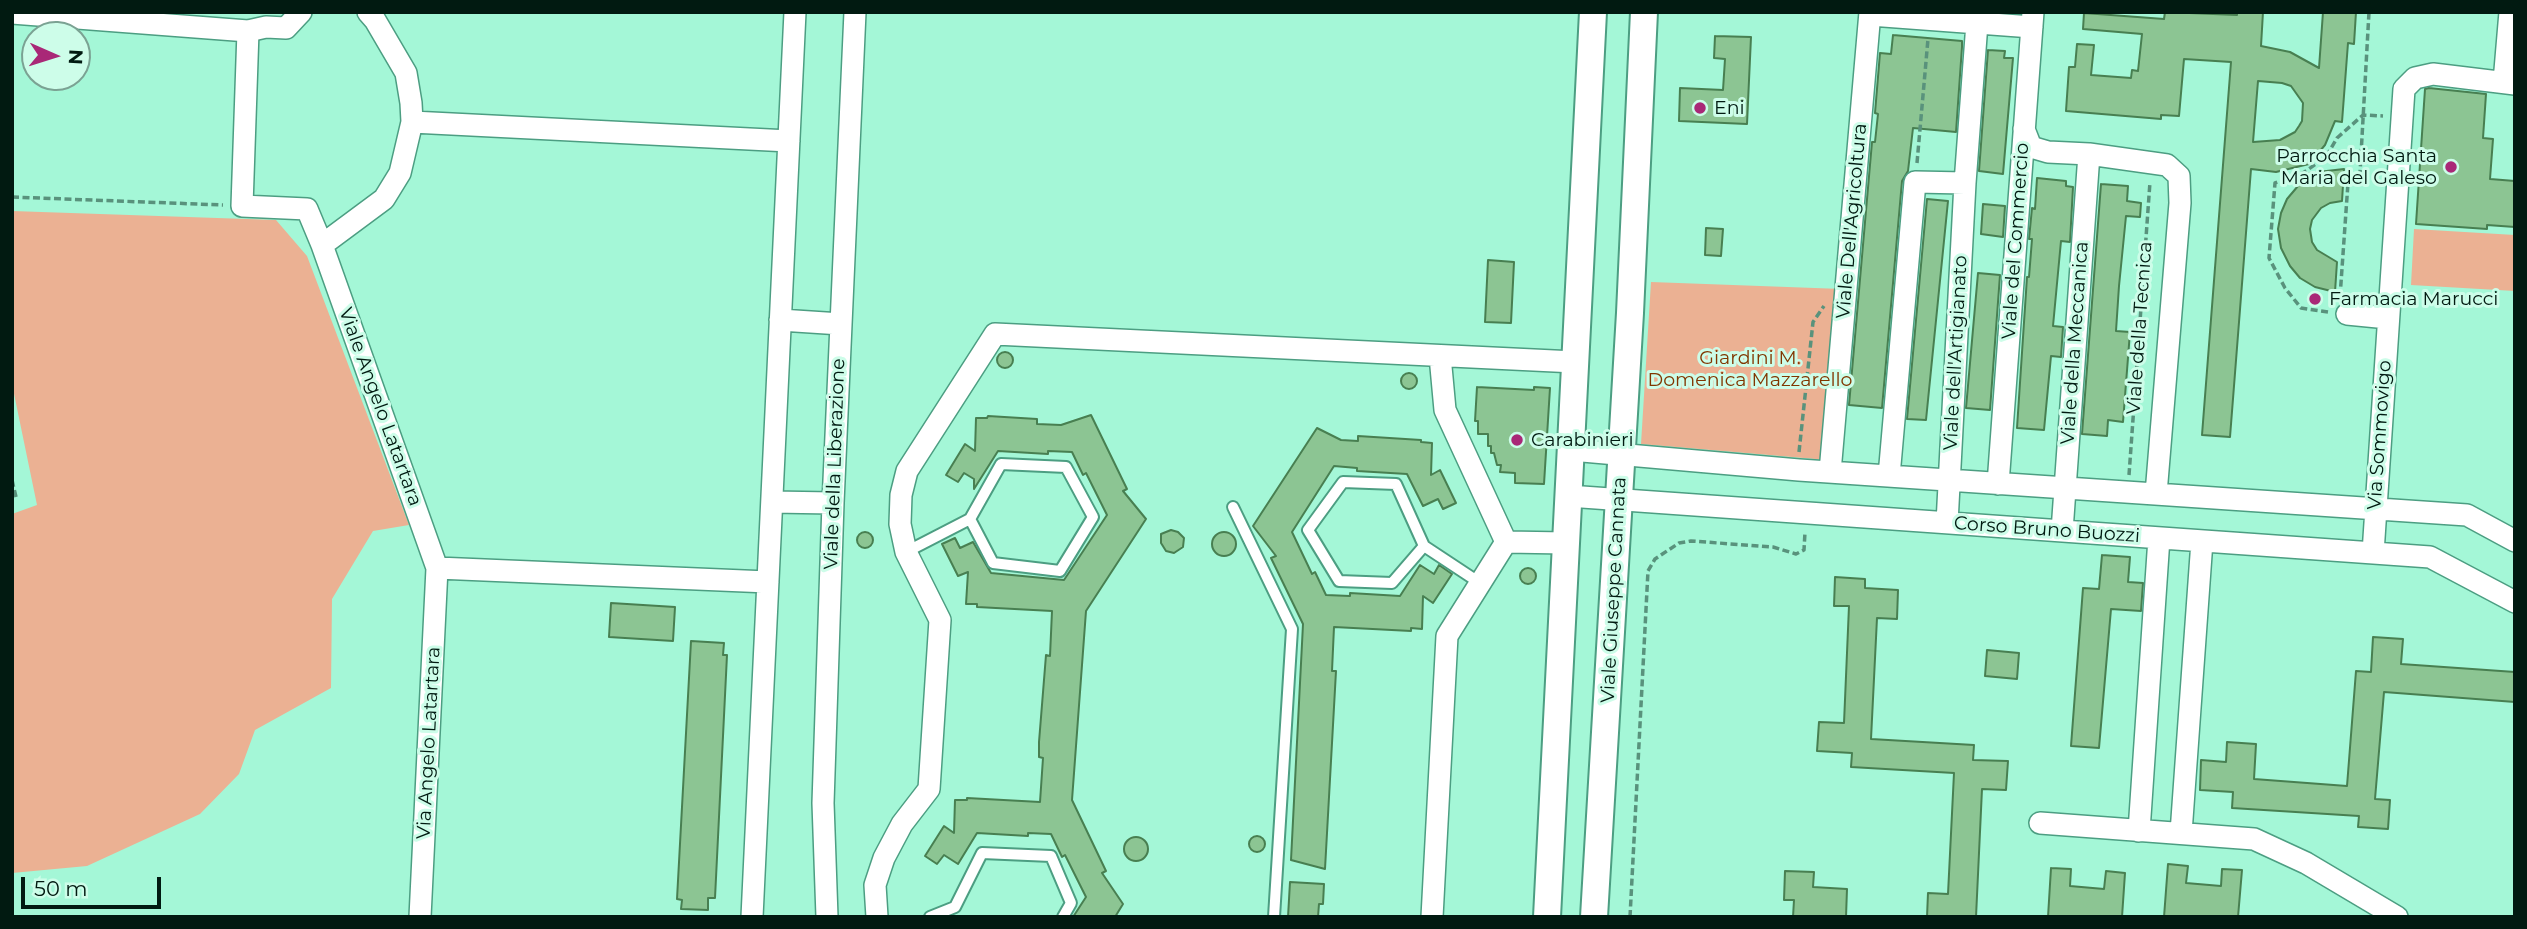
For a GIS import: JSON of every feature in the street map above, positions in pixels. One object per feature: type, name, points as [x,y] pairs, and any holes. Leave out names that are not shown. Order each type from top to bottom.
[{"type":"street","points":[[12,13],[248,31],[266,27],[286,28],[301,12]]},
{"type":"street","points":[[322,245],[384,199],[400,173],[412,112],[406,73],[376,20],[368,12]]},
{"type":"street","points":[[752,917],[795,12]]},
{"type":"street","name":"Viale della Liberazione","points":[[828,917],[823,803],[833,503],[855,12]]},
{"type":"street","points":[[1547,917],[1593,12]]},
{"type":"street","name":"Viale Giuseppe Cannata","points":[[1594,917],[1622,453],[1644,12]]},
{"type":"street","points":[[2510,12],[2510,83]]},
{"type":"street","points":[[1870,13],[1977,23],[2032,20],[2024,129]]},
{"type":"street","name":"Viale Dell'Agricoltura","points":[[1830,472],[1870,13]]},
{"type":"street","name":"Viale dell'Artigianato","points":[[1947,523],[1965,183],[1977,23]]},
{"type":"street","points":[[242,206],[248,31]]},
{"type":"street","name":"Via Sommovigo","points":[[2373,553],[2404,89],[2415,78],[2433,74],[2510,83]]},
{"type":"street","points":[[412,112],[789,141]]},
{"type":"street","name":"Viale del Commercio","points":[[2024,129],[2031,147],[2048,152],[2089,154],[2167,165],[2179,176]]},
{"type":"street","name":"Viale del Commercio","points":[[1998,484],[2024,129]]},
{"type":"street","name":"Viale della Meccanica","points":[[2062,531],[2089,154]]},
{"type":"street","name":"Viale della Tecnica","points":[[2155,494],[2180,202],[2179,176]]},
{"type":"street","points":[[1889,476],[1915,183],[1965,183]]},
{"type":"street","name":"Viale Angelo Latartara","points":[[242,206],[307,209],[437,568]]},
{"type":"street","points":[[2347,314],[2388,318]]},
{"type":"street","points":[[780,320],[841,324]]},
{"type":"street","points":[[877,917],[875,885],[884,858],[902,824],[929,789],[940,620],[906,552],[900,524],[901,495],[907,471],[995,334],[1575,362]]},
{"type":"street","points":[[1440,356],[1445,410],[1506,542]]},
{"type":"street","points":[[1571,450],[1798,470],[2467,515],[2515,541]]},
{"type":"street","name":"Corso Bruno Buozzi","points":[[1568,496],[2430,556],[2515,602]]},
{"type":"street","points":[[772,502],[833,503]]},
{"type":"street","points":[[2138,831],[2160,538]]},
{"type":"street","points":[[2181,833],[2202,541]]},
{"type":"street","points":[[1506,542],[1566,543]]},
{"type":"street","points":[[1432,917],[1447,636],[1506,542]]},
{"type":"street","points":[[437,568],[768,582]]},
{"type":"street","name":"Via Angelo Latartara","points":[[420,917],[437,568]]},
{"type":"street","points":[[2040,823],[2254,839],[2306,863],[2397,917]]},
{"type":"lane","points":[[906,552],[970,519],[1001,464],[1066,467],[1093,517],[1059,571],[993,563],[970,519]]},
{"type":"lane","points":[[1424,547],[1392,583],[1339,581],[1308,530],[1343,482],[1396,484],[1424,547],[1480,583]]},
{"type":"lane","points":[[1233,507],[1292,629],[1274,917]]},
{"type":"lane","points":[[930,917],[957,912],[982,853],[1051,856],[1071,903],[1063,917]]},
{"type":"path","points":[[2347,314],[2340,305],[2348,183],[2360,173],[2369,12]]},
{"type":"path","points":[[1915,183],[1930,19]]},
{"type":"path","points":[[2347,314],[2301,309],[2285,288],[2269,258],[2275,183],[2303,173],[2326,157],[2337,138],[2363,115]]},
{"type":"path","name":"Viale della Tecnica","points":[[2128,492],[2152,163]]},
{"type":"path","points":[[12,197],[242,206]]},
{"type":"path","points":[[1798,470],[1811,342]]},
{"type":"path","points":[[12,480],[16,497]]},
{"type":"path","points":[[1630,917],[1648,571],[1666,550],[1679,543],[1692,541],[1773,547],[1796,554],[1804,550],[1806,537],[1802,513]]},
{"type":"green space","points":[[12,211],[276,220],[307,256],[409,525],[373,531],[332,599],[331,688],[255,730],[239,774],[200,814],[87,866],[12,873],[12,514],[37,505],[12,384]]},
{"type":"green space","points":[[2414,229],[2515,235],[2515,291],[2411,285]]},
{"type":"green space","name":"Giardini M. Domenica Mazzarello","points":[[1651,282],[1842,289],[1827,460],[1641,444]]},
{"type":"building","points":[[2165,12],[2237,15],[2237,12],[2263,12],[2261,46],[2290,52],[2319,68],[2323,12],[2356,12],[2354,44],[2348,43],[2342,122],[2335,121],[2325,145],[2309,164],[2276,172],[2251,169],[2230,437],[2202,435],[2231,62],[2184,59],[2179,116],[2161,115],[2161,119],[2066,111],[2069,67],[2075,67],[2077,44],[2094,45],[2091,75],[2131,78],[2132,70],[2138,71],[2142,34],[2083,29],[2084,13],[2164,19]],"holes":[[[2258,81],[2291,86],[2303,103],[2302,121],[2295,132],[2280,140],[2253,142]]]},
{"type":"building","points":[[1893,35],[1962,41],[1962,47],[1956,132],[1913,128],[1908,171],[1902,181],[1882,408],[1849,405],[1872,142],[1875,142],[1878,114],[1875,113],[1880,53],[1891,54]]},
{"type":"building","points":[[1715,36],[1751,37],[1747,124],[1679,121],[1680,88],[1723,90],[1725,59],[1714,58]]},
{"type":"building","points":[[1988,50],[2005,51],[2004,58],[2013,58],[2003,174],[1979,171]]},
{"type":"building","name":"Parrocchia Santa Maria del Galeso","points":[[2425,89],[2486,94],[2483,138],[2493,139],[2490,179],[2515,181],[2515,227],[2487,225],[2487,229],[2416,224]]},
{"type":"building","points":[[2344,169],[2342,201],[2321,208],[2312,220],[2310,229],[2312,242],[2317,250],[2337,262],[2335,292],[2315,287],[2300,278],[2281,248],[2278,229],[2287,199],[2309,173]]},
{"type":"building","points":[[2037,178],[2066,181],[2066,186],[2073,187],[2070,242],[2061,241],[2053,326],[2063,327],[2061,357],[2051,356],[2044,430],[2017,428],[2032,239],[2029,239]]},
{"type":"building","points":[[2101,184],[2128,186],[2127,201],[2141,203],[2140,217],[2126,216],[2119,286],[2116,331],[2130,332],[2123,422],[2108,420],[2107,436],[2082,434]]},
{"type":"building","points":[[1927,199],[1948,201],[1926,420],[1907,419]]},
{"type":"building","points":[[1983,204],[2005,206],[2003,237],[1981,234]]},
{"type":"building","points":[[1706,228],[1723,229],[1721,256],[1705,255]]},
{"type":"building","points":[[1488,260],[1514,262],[1511,323],[1485,322]]},
{"type":"building","points":[[1978,273],[2000,275],[1990,410],[1966,408]]},
{"type":"building","points":[[1005,352],[1013,360],[1005,368],[997,360]]},
{"type":"building","points":[[1409,373],[1417,381],[1409,389],[1401,381]]},
{"type":"building","name":"Carabinieri","points":[[1477,387],[1534,390],[1534,387],[1550,388],[1544,484],[1515,483],[1515,473],[1500,472],[1501,465],[1497,465],[1494,453],[1491,453],[1491,446],[1488,446],[1488,434],[1478,434],[1478,421],[1475,421]]},
{"type":"building","points":[[1091,415],[1127,489],[1123,491],[1146,519],[1086,611],[1072,800],[1106,871],[1102,873],[1123,904],[1115,917],[1073,917],[1086,897],[1051,834],[1028,833],[1028,836],[977,833],[958,864],[944,855],[937,864],[925,856],[944,826],[954,833],[955,800],[967,798],[1040,802],[1043,758],[1039,757],[1039,742],[1046,655],[1050,656],[1052,611],[966,604],[968,572],[958,576],[942,544],[955,538],[960,548],[973,542],[991,573],[1064,580],[1107,515],[1072,452],[1048,451],[1048,454],[998,451],[974,489],[974,479],[964,473],[958,482],[946,475],[965,444],[975,451],[976,418],[988,416],[1037,419],[1037,424],[1061,425]]},
{"type":"building","points":[[1317,428],[1341,440],[1358,441],[1358,436],[1432,443],[1431,475],[1440,470],[1456,503],[1443,509],[1438,499],[1423,506],[1407,474],[1357,471],[1357,468],[1334,466],[1292,532],[1312,574],[1315,572],[1326,595],[1350,596],[1350,593],[1400,596],[1420,565],[1434,574],[1439,565],[1452,574],[1433,603],[1423,596],[1422,629],[1411,628],[1411,631],[1334,627],[1332,671],[1336,671],[1325,869],[1291,860],[1303,624],[1271,558],[1276,556],[1253,526]]},
{"type":"building","points":[[1171,530],[1184,538],[1183,547],[1174,553],[1166,551],[1161,543],[1161,534]]},
{"type":"building","points":[[865,532],[873,540],[865,548],[857,540]]},
{"type":"building","points":[[1224,532],[1232,536],[1236,544],[1232,552],[1224,556],[1216,552],[1212,544],[1216,536]]},
{"type":"building","points":[[2102,555],[2130,557],[2128,582],[2143,583],[2141,611],[2111,609],[2099,748],[2071,746],[2083,588],[2099,589]]},
{"type":"building","points":[[1528,568],[1536,576],[1528,584],[1520,576]]},
{"type":"building","points":[[1835,577],[1865,579],[1865,588],[1898,590],[1897,619],[1877,618],[1871,739],[1974,745],[1973,760],[2008,761],[2006,790],[1982,789],[1976,917],[1927,917],[1928,893],[1948,894],[1954,773],[1851,767],[1852,753],[1817,751],[1819,722],[1844,723],[1849,606],[1834,606]]},
{"type":"building","points":[[611,603],[675,607],[673,641],[609,637]]},
{"type":"building","points":[[2373,637],[2403,639],[2401,664],[2515,672],[2515,702],[2384,692],[2375,799],[2390,800],[2388,829],[2358,827],[2359,816],[2232,808],[2233,792],[2200,790],[2201,760],[2226,762],[2227,742],[2256,744],[2254,779],[2347,786],[2356,671],[2371,672]]},
{"type":"building","points":[[691,641],[724,643],[723,655],[727,655],[715,898],[708,898],[708,910],[681,909],[682,900],[677,899]]},
{"type":"building","points":[[1987,650],[2019,653],[2017,679],[1985,676]]},
{"type":"building","points":[[1257,836],[1265,844],[1257,852],[1249,844]]},
{"type":"building","points":[[1136,837],[1144,841],[1148,849],[1144,857],[1136,861],[1128,857],[1124,849],[1128,841]]},
{"type":"building","points":[[2168,864],[2188,866],[2186,883],[2221,886],[2222,869],[2242,870],[2238,917],[2164,917]]},
{"type":"building","points":[[2051,868],[2071,869],[2070,886],[2104,889],[2106,871],[2125,873],[2122,917],[2048,917]]},
{"type":"building","points":[[1785,871],[1814,872],[1813,887],[1847,889],[1846,917],[1793,917],[1794,900],[1784,900]]},
{"type":"building","points":[[1290,882],[1324,884],[1323,904],[1319,904],[1318,917],[1288,917]]},
{"type":"place","name":"Eni","points":[[1700,108]]},
{"type":"place","name":"Parrocchia Santa Maria del Galeso","points":[[2451,167]]},
{"type":"place","name":"Farmacia Marucci","points":[[2315,299]]},
{"type":"place","name":"Carabinieri","points":[[1517,440]]}]
